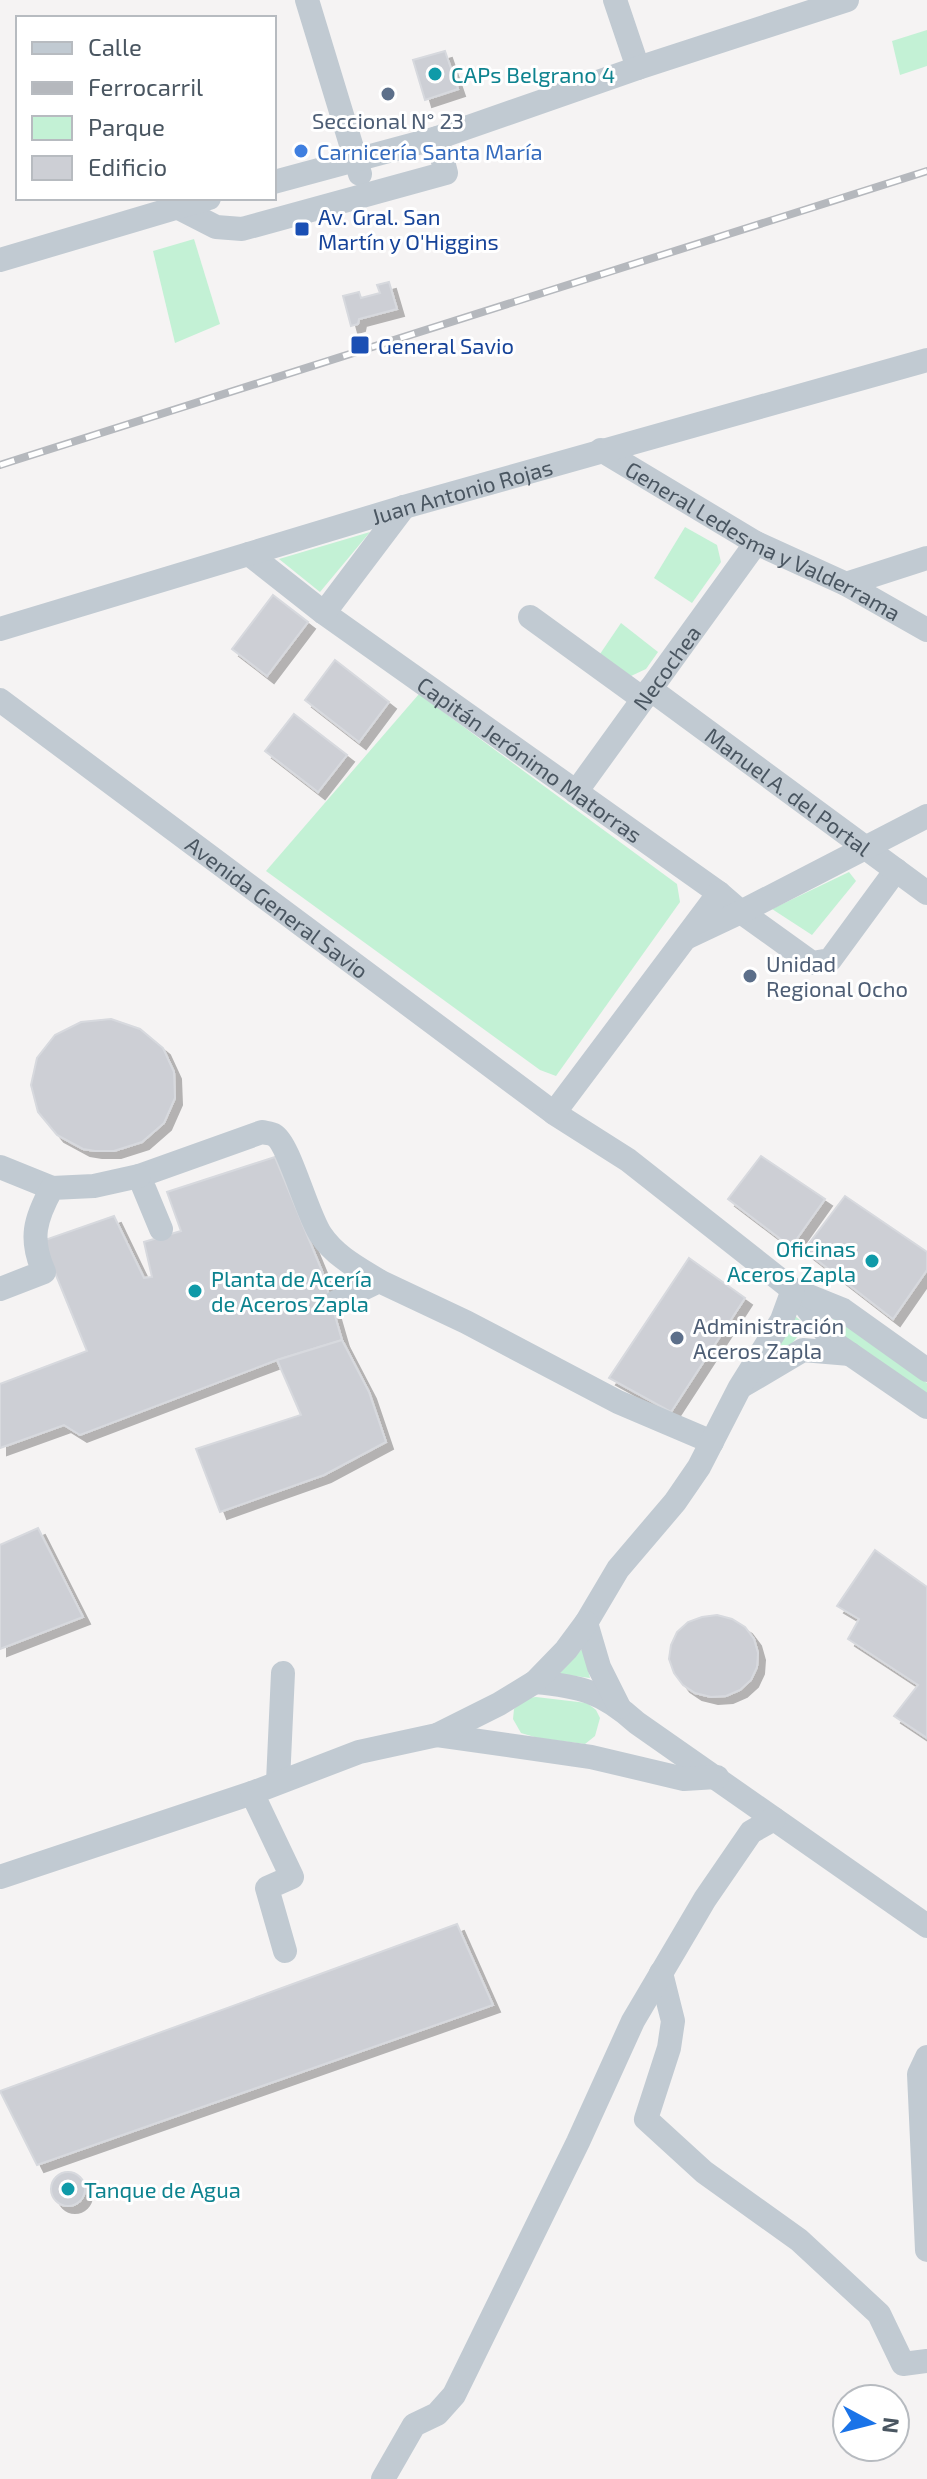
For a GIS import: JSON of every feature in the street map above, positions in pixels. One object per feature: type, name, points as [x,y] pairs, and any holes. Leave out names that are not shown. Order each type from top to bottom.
[{"type":"street","points":[[307,0],[366,195]]},
{"type":"street","points":[[615,0],[638,68]]},
{"type":"street","points":[[276,181],[437,138],[847,0]]},
{"type":"street","points":[[175,206],[216,227],[242,229],[446,173],[437,138]]},
{"type":"street","points":[[0,260],[200,200]]},
{"type":"street","name":"Juan Antonio Rojas","points":[[0,629],[404,507],[927,360]]},
{"type":"street","name":"General Ledesma y Valderrama","points":[[601,450],[756,543],[846,584],[927,630]]},
{"type":"street","points":[[324,613],[404,507]]},
{"type":"street","name":"Necochea","points":[[576,792],[756,543]]},
{"type":"street","name":"Capitán Jerónimo Matorras","points":[[249,554],[324,613],[719,893],[812,963],[830,960],[896,870]]},
{"type":"street","points":[[846,584],[927,558]]},
{"type":"street","name":"Manuel A. del Portal","points":[[530,617],[647,694],[927,893]]},
{"type":"street","name":"Avenida General Savio","points":[[0,700],[554,1113],[628,1160],[793,1290]]},
{"type":"street","points":[[686,938],[927,816]]},
{"type":"street","points":[[554,1113],[719,893]]},
{"type":"street","points":[[0,1167],[52,1188],[94,1186],[139,1176],[262,1132],[276,1135],[287,1151],[302,1198],[321,1235],[339,1256],[379,1281],[479,1328],[618,1402],[712,1442]]},
{"type":"street","points":[[139,1176],[161,1229]]},
{"type":"street","points":[[0,1289],[44,1272],[36,1253],[35,1226],[52,1188]]},
{"type":"street","points":[[336,1302],[379,1281]]},
{"type":"street","points":[[793,1290],[825,1333],[927,1407]]},
{"type":"street","points":[[793,1290],[843,1310],[927,1370]]},
{"type":"street","points":[[0,1877],[252,1793],[359,1752],[437,1735],[535,1682],[566,1650],[618,1569],[675,1502],[699,1467],[740,1387],[782,1320],[793,1290]]},
{"type":"street","points":[[740,1387],[803,1350],[851,1354]]},
{"type":"street","points":[[586,1623],[599,1667],[619,1707]]},
{"type":"street","points":[[278,1782],[283,1673]]},
{"type":"street","points":[[535,1682],[594,1691],[927,1926]]},
{"type":"street","points":[[437,1735],[591,1757],[684,1779],[717,1777]]},
{"type":"street","points":[[252,1793],[292,1877],[267,1888],[285,1951]]},
{"type":"street","points":[[383,2479],[414,2425],[437,2414],[454,2395],[578,2142],[633,2021],[661,1973],[705,1899],[751,1832],[774,1819]]},
{"type":"street","points":[[661,1973],[673,2021],[669,2048],[646,2119],[704,2172],[799,2240],[879,2314],[903,2364],[927,2361]]},
{"type":"street","points":[[927,2057],[919,2074],[927,2250]]},
{"type":"green space","points":[[927,30],[927,66],[900,75],[892,41]]},
{"type":"green space","points":[[194,239],[220,324],[175,343],[153,251]]},
{"type":"green space","points":[[685,527],[717,545],[721,562],[692,603],[654,578]]},
{"type":"green space","points":[[370,532],[320,592],[279,559]]},
{"type":"green space","points":[[621,623],[658,652],[646,669],[631,676],[600,654]]},
{"type":"green space","points":[[419,694],[677,884],[680,902],[556,1076],[540,1070],[266,871]]},
{"type":"green space","points":[[849,872],[856,881],[812,935],[772,909]]},
{"type":"green space","points":[[835,1315],[927,1383],[927,1399],[831,1326]]},
{"type":"green space","points":[[795,1316],[806,1325],[791,1345],[769,1363]]},
{"type":"green space","points":[[583,1648],[590,1678],[559,1674]]},
{"type":"green space","points":[[528,1698],[587,1703],[600,1718],[595,1736],[585,1744],[521,1733],[513,1719],[514,1709]]},
{"type":"building","name":"CAPs Belgrano 4","points":[[445,51],[458,89],[425,100],[413,60]]},
{"type":"building","points":[[389,282],[397,309],[359,319],[358,324],[351,326],[343,296],[359,292],[361,298],[380,293],[377,285]]},
{"type":"building","points":[[273,595],[308,622],[267,676],[232,649]]},
{"type":"building","points":[[335,660],[389,702],[359,742],[305,700]]},
{"type":"building","points":[[294,714],[347,755],[318,792],[265,751]]},
{"type":"building","points":[[111,1019],[140,1029],[163,1048],[174,1072],[175,1098],[164,1123],[142,1142],[114,1151],[83,1149],[57,1135],[38,1112],[31,1085],[37,1058],[55,1035],[81,1022]]},
{"type":"building","name":"Oficinas Aceros Zapla","points":[[761,1156],[825,1199],[791,1247],[728,1199]]},
{"type":"building","name":"Planta de Acería de Aceros Zapla","points":[[275,1157],[322,1271],[342,1340],[277,1360],[80,1435],[64,1425],[0,1448],[0,1384],[87,1351],[42,1241],[114,1216],[144,1278],[152,1277],[144,1242],[181,1231],[167,1192]]},
{"type":"building","name":"Oficinas Aceros Zapla","points":[[845,1196],[927,1252],[927,1270],[893,1319],[804,1250]]},
{"type":"building","name":"Administración Aceros Zapla","points":[[689,1258],[745,1298],[671,1412],[609,1378]]},
{"type":"building","points":[[342,1340],[369,1392],[386,1442],[324,1475],[220,1512],[196,1449],[301,1415],[277,1360]]},
{"type":"building","points":[[38,1528],[83,1617],[0,1649],[0,1545]]},
{"type":"building","points":[[875,1550],[927,1587],[927,1738],[894,1716],[918,1685],[848,1639],[859,1619],[837,1606]]},
{"type":"building","points":[[717,1615],[745,1627],[754,1639],[758,1653],[757,1667],[751,1680],[740,1690],[726,1696],[711,1697],[695,1693],[683,1685],[669,1659],[677,1632],[688,1622]]},
{"type":"building","points":[[457,1924],[493,2005],[37,2165],[0,2091]]},
{"type":"building","name":"Tanque de Agua","points":[[68,2172],[80,2177],[85,2189],[80,2201],[68,2206],[56,2201],[51,2189],[56,2177]]},
{"type":"railway","points":[[0,465],[927,171]]},
{"type":"place","name":"CAPs Belgrano 4","points":[[435,74]]},
{"type":"place","name":"Seccional N° 23","points":[[388,94]]},
{"type":"place","name":"Carnicería Santa María","points":[[301,151]]},
{"type":"place","name":"Av. Gral. San Martín y O'Higgins","points":[[302,229]]},
{"type":"place","name":"General Savio","points":[[360,345]]},
{"type":"place","name":"Unidad Regional Ocho","points":[[750,976]]},
{"type":"place","name":"Oficinas Aceros Zapla","points":[[872,1261]]},
{"type":"place","name":"Planta de Acería de Aceros Zapla","points":[[195,1291]]},
{"type":"place","name":"Administración Aceros Zapla","points":[[677,1338]]},
{"type":"place","name":"Tanque de Agua","points":[[68,2189]]}]
